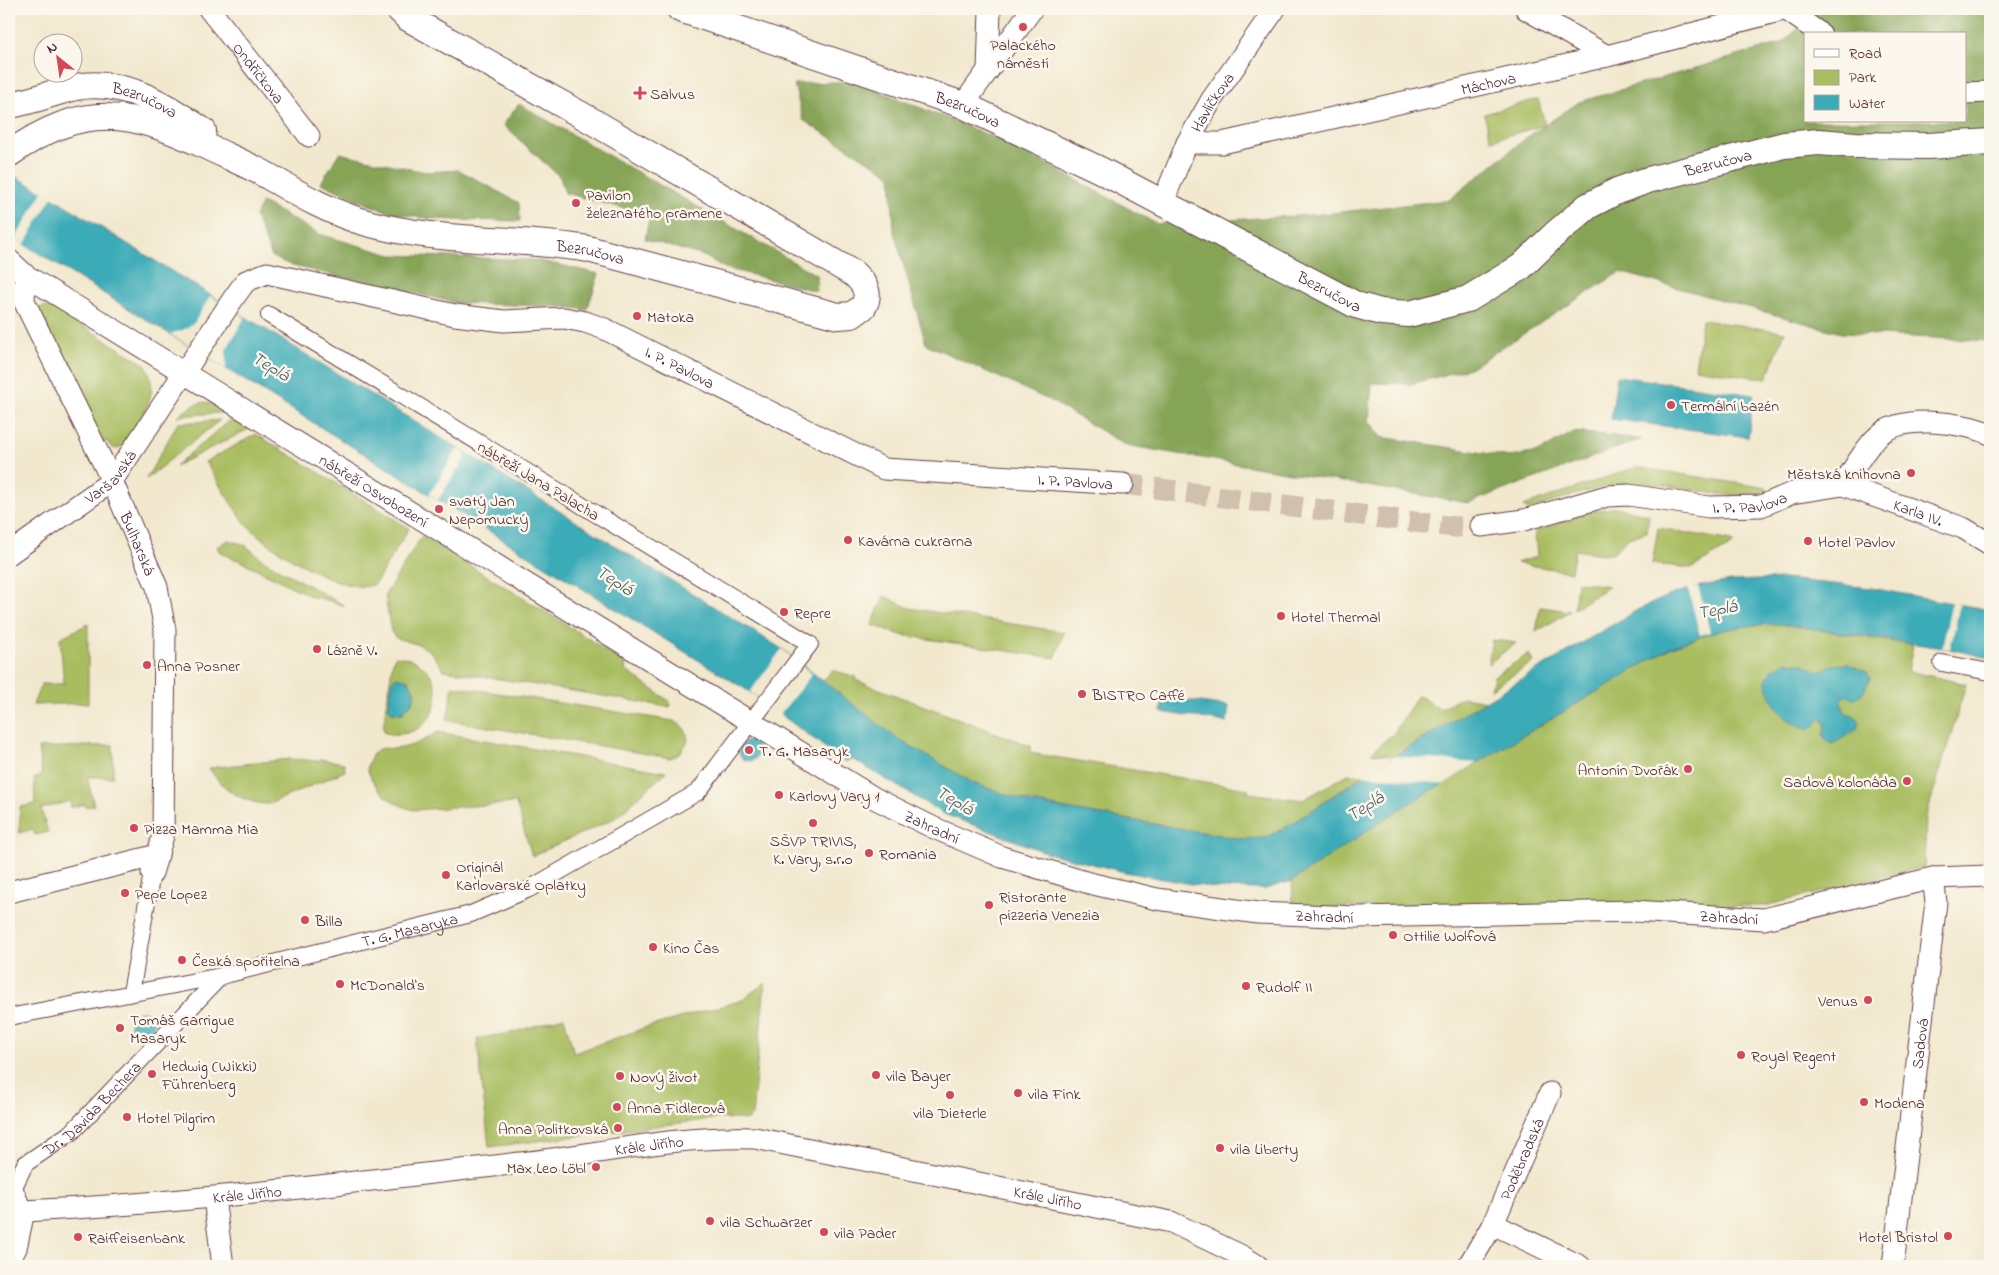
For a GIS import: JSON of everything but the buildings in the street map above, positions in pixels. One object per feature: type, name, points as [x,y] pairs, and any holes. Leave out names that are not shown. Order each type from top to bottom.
[{"type":"street","name":"Ondříčkova","points":[[209,9],[309,136]]},
{"type":"street","name":"Bezručova","points":[[9,154],[72,121],[127,117],[151,122],[181,134],[265,175],[342,216],[409,234],[552,243],[588,249],[831,315],[852,315],[863,307],[867,292],[862,281],[854,274],[584,116],[408,18],[399,9]]},
{"type":"street","name":"Bezručova","points":[[680,9],[963,105],[1100,170],[1356,305],[1381,312],[1409,314],[1468,299],[1521,267],[1588,206],[1617,191],[1648,180],[1784,145],[1819,142],[1855,145],[1928,146],[1990,142]]},
{"type":"street","points":[[988,71],[990,9]]},
{"type":"street","points":[[963,105],[1032,9]]},
{"type":"street","name":"Havlíčkova","points":[[1162,204],[1187,143],[1212,99],[1275,9]]},
{"type":"street","points":[[1526,9],[1607,56]]},
{"type":"street","points":[[1786,9],[1818,32]]},
{"type":"street","name":"Máchova","points":[[1187,143],[1222,144],[1607,56],[1786,9]]},
{"type":"street","name":"Bezručova","points":[[9,105],[94,84],[114,86],[163,105],[188,120],[265,175]]},
{"type":"street","points":[[1966,93],[1990,92]]},
{"type":"street","points":[[9,260],[25,274]]},
{"type":"street","name":"I. P. Pavlova","points":[[198,351],[246,281],[267,273],[455,315],[504,321],[564,318],[585,322],[604,329],[884,469],[1123,484]]},
{"type":"street","name":"nábřeží Osvobození","points":[[25,274],[751,721]]},
{"type":"street","name":"Bulharská","points":[[25,274],[24,301],[112,481],[157,587],[165,630],[163,836],[155,864],[131,993]]},
{"type":"street","name":"nábřeží Jana Palacha","points":[[269,315],[810,644]]},
{"type":"street","name":"Varšavská","points":[[9,554],[112,481],[185,374],[198,351]]},
{"type":"street","points":[[1843,485],[1877,437],[1888,430],[1920,423],[1950,423],[1978,429],[1990,434]]},
{"type":"street","name":"I. P. Pavlova","points":[[1481,526],[1524,520],[1607,496],[1629,495],[1709,507],[1761,506],[1792,494],[1843,485]]},
{"type":"street","name":"Karla IV.","points":[[1843,485],[1963,528],[1990,544]]},
{"type":"street","name":"T. G. Masaryka","points":[[9,1017],[221,976],[471,914],[529,889],[698,792],[810,644]]},
{"type":"street","points":[[1942,663],[1990,672]]},
{"type":"street","name":"Zahradní","points":[[751,721],[876,799],[932,827],[1002,857],[1157,899],[1258,913],[1358,916],[1634,911],[1764,919],[1933,878]]},
{"type":"street","points":[[9,892],[155,864]]},
{"type":"street","points":[[1933,878],[1990,876]]},
{"type":"street","name":"Sadová","points":[[1892,1266],[1936,902],[1933,878]]},
{"type":"street","name":"Dr. Davida Bechera","points":[[16,1208],[14,1187],[25,1164],[72,1132],[221,976]]},
{"type":"street","name":"Poděbradská","points":[[1468,1266],[1493,1224],[1550,1093]]},
{"type":"street","name":"Krále Jiřího","points":[[16,1208],[214,1198],[535,1161],[719,1137],[755,1138],[1171,1222],[1242,1256],[1258,1266]]},
{"type":"street","points":[[214,1198],[223,1266]]},
{"type":"street","points":[[9,1260],[16,1248],[16,1208]]},
{"type":"street","points":[[1493,1224],[1580,1266]]},
{"type":"green space","points":[[1820,9],[1990,9],[1990,341],[1841,333],[1620,272],[1470,368],[1411,384],[1372,383],[1369,421],[1381,437],[1510,457],[1538,452],[1574,432],[1642,439],[1468,503],[1125,445],[1051,401],[926,344],[894,231],[891,175],[803,120],[794,84],[854,81],[1008,143],[1157,224],[1313,215],[1449,200],[1526,138],[1579,102],[1782,43]]},
{"type":"green space","points":[[1538,99],[1545,125],[1491,140],[1484,114]]},
{"type":"green space","points":[[519,104],[818,276],[816,291],[725,268],[704,256],[645,239],[650,215],[565,193],[560,177],[503,125]]},
{"type":"green space","points":[[339,153],[425,172],[459,170],[519,203],[520,221],[415,217],[369,205],[321,183]]},
{"type":"green space","points":[[262,202],[319,234],[391,255],[537,260],[599,274],[587,310],[567,307],[458,303],[293,266],[272,257],[255,216]]},
{"type":"green space","points":[[50,306],[146,365],[150,377],[150,398],[135,427],[122,446],[116,449],[111,447],[107,441],[103,443],[34,309]]},
{"type":"green space","points":[[1702,320],[1785,332],[1766,379],[1695,368]]},
{"type":"green space","points":[[204,402],[217,405],[231,412],[178,416],[194,405]]},
{"type":"green space","points":[[236,415],[255,426],[175,466]]},
{"type":"green space","points":[[220,420],[146,479],[178,423]]},
{"type":"green space","points":[[256,434],[409,528],[375,584],[362,586],[346,584],[308,568],[272,546],[242,519],[205,462]]},
{"type":"green space","points":[[1637,467],[1767,488],[1767,492],[1753,495],[1725,495],[1638,483],[1606,487],[1528,510],[1523,506]]},
{"type":"green space","points":[[1615,507],[1649,515],[1647,532],[1626,539],[1613,553],[1602,554],[1575,550],[1571,572],[1516,563],[1537,557],[1535,532],[1589,512]]},
{"type":"green space","points":[[1658,528],[1732,541],[1733,544],[1692,568],[1652,564]]},
{"type":"green space","points":[[422,536],[575,630],[626,664],[625,670],[669,701],[670,707],[444,670],[430,651],[420,645],[396,638],[391,632],[385,595]]},
{"type":"green space","points":[[228,540],[245,545],[263,560],[345,606],[317,597],[316,599],[220,552],[217,547]]},
{"type":"green space","points":[[1577,582],[1609,586],[1574,609]]},
{"type":"green space","points":[[884,596],[909,608],[1064,632],[1055,658],[901,635],[872,625]]},
{"type":"green space","points":[[1540,607],[1570,611],[1536,632]]},
{"type":"green space","points":[[88,624],[88,703],[33,705],[41,684],[64,684],[60,638]]},
{"type":"green space","points":[[1755,624],[1781,624],[1913,645],[1908,671],[1966,684],[1926,817],[1924,867],[1764,906],[1293,908],[1292,881],[1397,811],[1670,648],[1710,632]]},
{"type":"green space","points":[[1492,640],[1516,643],[1488,664]]},
{"type":"green space","points":[[1529,654],[1533,662],[1491,689],[1494,676]]},
{"type":"green space","points":[[396,656],[416,662],[429,672],[435,686],[436,701],[431,715],[420,727],[405,733],[385,733],[383,728],[393,660]],"holes":[[[410,684],[414,689],[414,700],[404,709],[403,713],[392,712]]]},
{"type":"green space","points":[[832,670],[856,677],[855,680],[1031,746],[1030,753],[1248,789],[1248,793],[1303,800],[1348,774],[1363,775],[1290,825],[1266,838],[1242,839],[1061,808],[1003,795],[973,783],[895,737],[812,674],[824,680]]},
{"type":"green space","points":[[453,686],[674,721],[684,729],[688,741],[678,755],[670,758],[447,720]]},
{"type":"green space","points":[[1418,695],[1440,709],[1463,697],[1486,701],[1394,756],[1371,753],[1394,733]]},
{"type":"green space","points":[[438,732],[666,772],[615,818],[532,856],[516,803],[413,810],[390,800],[379,790],[367,768],[374,753],[382,748],[410,746]]},
{"type":"green space","points":[[113,745],[113,777],[87,777],[94,805],[85,807],[84,804],[71,808],[70,801],[41,809],[48,832],[35,835],[33,829],[19,833],[20,807],[35,804],[34,779],[42,775],[38,748]]},
{"type":"green space","points":[[290,759],[319,761],[320,759],[344,763],[345,771],[269,804],[251,801],[234,794],[214,776],[209,768]]},
{"type":"green space","points":[[765,983],[752,1116],[748,1120],[721,1118],[489,1147],[477,1039],[514,1032],[564,1017],[574,1053],[644,1028],[740,1001]]},
{"type":"water","name":"Teplá","points":[[9,173],[52,197],[782,649],[895,737],[973,783],[1031,803],[1242,839],[1266,838],[1290,825],[1394,756],[1637,610],[1673,594],[1700,586],[1732,581],[1784,579],[1871,588],[1990,610],[1990,658],[1950,649],[1781,624],[1766,624],[1724,630],[1670,648],[1397,811],[1292,881],[1265,889],[1214,888],[1125,872],[1048,853],[944,814],[852,759],[845,762],[750,692],[9,235]]},
{"type":"water","name":"Termální bazén","points":[[1617,376],[1754,395],[1748,437],[1611,419]]},
{"type":"water","points":[[1786,661],[1803,664],[1820,672],[1831,665],[1848,664],[1867,672],[1870,679],[1862,694],[1852,699],[1847,694],[1841,699],[1844,711],[1859,720],[1860,723],[1856,730],[1833,744],[1825,739],[1824,731],[1826,725],[1821,718],[1812,729],[1795,724],[1781,713],[1772,699],[1766,681],[1771,670]]},
{"type":"water","points":[[396,677],[409,680],[415,695],[411,705],[404,709],[403,713],[392,712],[388,707],[392,681]]},
{"type":"water","points":[[1163,697],[1229,706],[1227,722],[1161,712]]},
{"type":"water","name":"T. G. Masaryk","points":[[749,741],[756,744],[759,751],[756,758],[749,761],[742,758],[739,751],[742,744]]},
{"type":"water","points":[[142,1011],[147,1012],[153,1018],[153,1028],[147,1034],[142,1035],[137,1034],[131,1028],[130,1023],[131,1018],[137,1012]]},
{"type":"pier","points":[[44,190],[53,195],[24,245],[15,239]]},
{"type":"pier","points":[[210,296],[245,317],[226,350],[226,369],[170,334],[183,330],[194,323]]},
{"type":"pier","points":[[458,449],[467,455],[438,500],[429,494]]},
{"type":"pier","points":[[1698,586],[1710,632],[1700,635],[1688,588]]},
{"type":"pier","points":[[1952,602],[1960,604],[1950,649],[1942,648]]},
{"type":"pier","points":[[782,649],[812,674],[779,715],[750,692]]},
{"type":"pier","points":[[1394,756],[1477,763],[1444,784],[1363,775]]},
{"type":"tunnel","points":[[1123,484],[1454,527],[1481,526]]},
{"type":"place","name":"Palackého náměstí","points":[[1023,27]]},
{"type":"place","name":"Salvus","points":[[640,93]]},
{"type":"place","name":"Pavilon železnatého pramene","points":[[576,203]]},
{"type":"place","name":"Matoka","points":[[637,316]]},
{"type":"place","name":"Termální bazén","points":[[1671,405]]},
{"type":"place","name":"Městská knihovna","points":[[1911,473]]},
{"type":"place","name":"svatý Jan Nepomucký","points":[[439,509]]},
{"type":"place","name":"Kavárna cukrarna","points":[[848,540]]},
{"type":"place","name":"Hotel Pavlov","points":[[1808,541]]},
{"type":"place","name":"Repre","points":[[784,612]]},
{"type":"place","name":"Hotel Thermal","points":[[1281,616]]},
{"type":"place","name":"Lázně V.","points":[[317,649]]},
{"type":"place","name":"Anna Posner","points":[[147,665]]},
{"type":"place","name":"BISTRO Caffé","points":[[1082,694]]},
{"type":"place","name":"T. G. Masaryk","points":[[749,750]]},
{"type":"place","name":"Antonín Dvořák","points":[[1688,769]]},
{"type":"place","name":"Sadová kolonáda","points":[[1907,781]]},
{"type":"place","name":"Karlovy Vary 1","points":[[779,795]]},
{"type":"place","name":"SŠVP TRIVIS, K. Vary, s.r.o","points":[[813,823]]},
{"type":"place","name":"Pizza Mamma Mia","points":[[134,828]]},
{"type":"place","name":"Romania","points":[[869,853]]},
{"type":"place","name":"Originál Karlovarské Oplatky","points":[[446,875]]},
{"type":"place","name":"Pepe Lopez","points":[[125,893]]},
{"type":"place","name":"Ristorante pizzeria Venezia","points":[[989,905]]},
{"type":"place","name":"Billa","points":[[305,920]]},
{"type":"place","name":"Ottilie Wolfová","points":[[1393,935]]},
{"type":"place","name":"Kino Čas","points":[[653,947]]},
{"type":"place","name":"Česká spořitelna","points":[[182,960]]},
{"type":"place","name":"McDonald's","points":[[340,984]]},
{"type":"place","name":"Rudolf II","points":[[1246,986]]},
{"type":"place","name":"Venus","points":[[1868,1000]]},
{"type":"place","name":"Tomáš Garrigue Masaryk","points":[[120,1028]]},
{"type":"place","name":"Royal Regent","points":[[1741,1055]]},
{"type":"place","name":"Hedwig (Wikki) Führenberg","points":[[152,1074]]},
{"type":"place","name":"vila Bayer","points":[[876,1075]]},
{"type":"place","name":"Nový život","points":[[620,1076]]},
{"type":"place","name":"vila Fink","points":[[1018,1093]]},
{"type":"place","name":"vila Dieterle","points":[[950,1095]]},
{"type":"place","name":"Modena","points":[[1864,1102]]},
{"type":"place","name":"Anna Fidlerová","points":[[617,1107]]},
{"type":"place","name":"Hotel Pilgrim","points":[[127,1117]]},
{"type":"place","name":"Anna Politkovská","points":[[618,1128]]},
{"type":"place","name":"vila Liberty","points":[[1220,1148]]},
{"type":"place","name":"Max Leo Löbl","points":[[596,1167]]},
{"type":"place","name":"vila Schwarzer","points":[[710,1221]]},
{"type":"place","name":"vila Pader","points":[[824,1232]]},
{"type":"place","name":"Hotel Bristol","points":[[1948,1236]]},
{"type":"place","name":"Raiffeisenbank","points":[[78,1237]]}]
